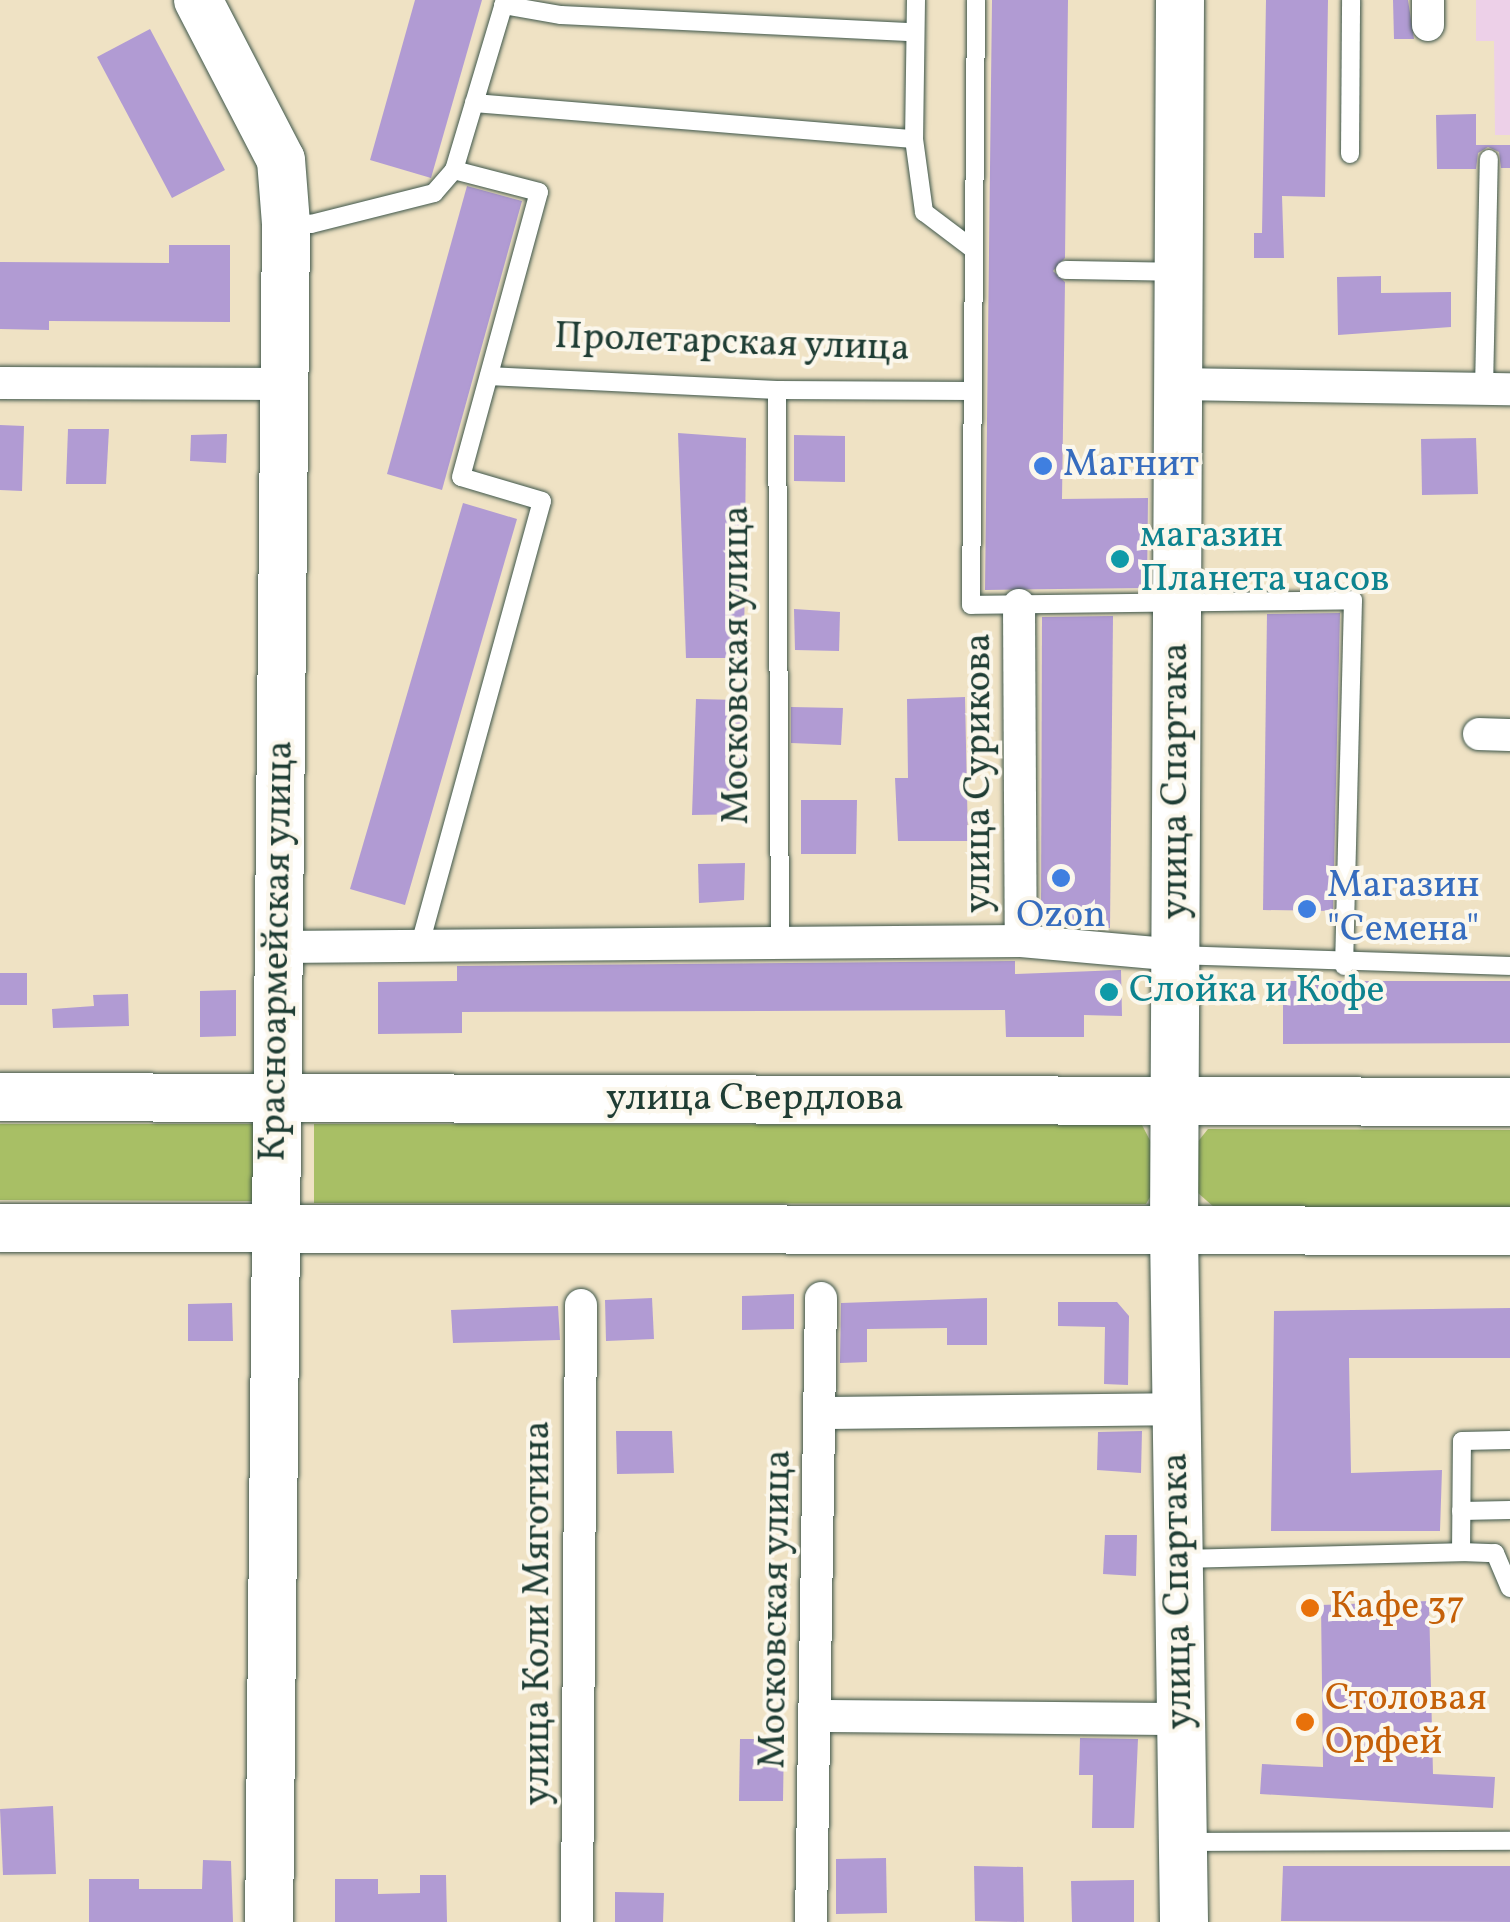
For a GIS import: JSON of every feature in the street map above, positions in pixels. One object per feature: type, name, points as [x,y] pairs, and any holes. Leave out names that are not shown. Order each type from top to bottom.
[{"type":"street","name":"Красноармейская улица","points":[[198,0],[281,160],[286,223],[288,384],[274,1098],[268,1922]]},
{"type":"street","name":"улица Спартака","points":[[1180,0],[1176,384],[1178,1102],[1174,1232],[1184,1922]]},
{"type":"street","points":[[0,383],[288,384]]},
{"type":"street","points":[[1176,384],[1497,389]]},
{"type":"street","name":"улица Сурикова","points":[[1019,605],[1020,941]]},
{"type":"street","points":[[278,946],[1020,941],[1177,956]]},
{"type":"street","name":"улица Свердлова","points":[[0,1097],[1510,1102]]},
{"type":"street","points":[[0,1228],[1510,1231]]},
{"type":"street","name":"Московская улица","points":[[811,1922],[821,1298]]},
{"type":"street","name":"улица Коли Мяготина","points":[[578,1922],[581,1304]]},
{"type":"street","points":[[821,1412],[1177,1409]]},
{"type":"street","points":[[814,1716],[1181,1720]]},
{"type":"lane","points":[[916,0],[914,139],[924,212],[973,249]]},
{"type":"lane","points":[[976,0],[973,249],[981,269],[972,391],[971,606],[1353,600],[1344,966]]},
{"type":"lane","points":[[1350,154],[1351,0]]},
{"type":"lane","points":[[286,223],[311,224],[434,194],[454,170],[504,2],[562,15],[914,32]]},
{"type":"lane","points":[[474,103],[914,139]]},
{"type":"lane","points":[[1489,160],[1497,389]]},
{"type":"lane","points":[[420,944],[542,501],[461,476],[538,192],[454,170]]},
{"type":"lane","points":[[1065,270],[1178,272]]},
{"type":"lane","name":"Пролетарская улица","points":[[489,376],[777,390],[972,391]]},
{"type":"lane","name":"Московская улица","points":[[777,390],[780,940]]},
{"type":"lane","points":[[1177,956],[1344,966],[1510,966]]},
{"type":"lane","points":[[1461,1552],[1462,1441],[1510,1440]]},
{"type":"lane","points":[[1461,1511],[1510,1510]]},
{"type":"lane","points":[[1178,1559],[1495,1552],[1510,1588]]},
{"type":"lane","points":[[1184,1842],[1510,1841]]},
{"type":"shaded area","points":[[1476,0],[1510,0],[1510,135],[1495,135],[1494,41],[1476,41]]},
{"type":"green space","points":[[0,1124],[253,1124],[253,1201],[0,1200]]},
{"type":"green space","points":[[314,1124],[1142,1125],[1154,1148],[1153,1192],[1146,1204],[314,1203]]},
{"type":"green space","points":[[1208,1129],[1510,1130],[1510,1208],[1215,1208],[1198,1193],[1196,1144]]},
{"type":"building","points":[[415,0],[482,0],[431,178],[370,160]]},
{"type":"building","points":[[992,0],[1068,0],[1065,258],[1053,271],[1065,282],[1062,499],[1148,498],[1147,588],[985,590]]},
{"type":"building","points":[[1266,0],[1328,0],[1325,197],[1282,196],[1284,258],[1254,258],[1254,233],[1262,233]]},
{"type":"building","points":[[1393,0],[1408,0],[1414,39],[1394,39]]},
{"type":"building","points":[[150,29],[225,170],[172,198],[97,57]]},
{"type":"building","points":[[1476,114],[1476,145],[1510,145],[1510,168],[1501,168],[1499,152],[1488,147],[1478,153],[1476,169],[1437,169],[1436,115]]},
{"type":"building","points":[[467,186],[522,201],[442,490],[387,474]]},
{"type":"building","points":[[169,245],[230,245],[230,322],[49,321],[49,330],[0,329],[0,262],[169,263]]},
{"type":"building","points":[[1381,276],[1381,293],[1451,292],[1451,327],[1338,335],[1337,277]]},
{"type":"building","points":[[0,425],[24,426],[22,491],[0,490]]},
{"type":"building","points":[[68,429],[109,429],[106,484],[66,484]]},
{"type":"building","points":[[678,433],[746,438],[744,658],[686,658]]},
{"type":"building","points":[[227,434],[226,463],[190,461],[191,435]]},
{"type":"building","points":[[794,435],[845,436],[845,482],[794,481]]},
{"type":"building","points":[[1476,438],[1478,494],[1422,495],[1421,439]]},
{"type":"building","points":[[463,503],[517,519],[405,905],[350,889]]},
{"type":"building","points":[[794,609],[840,612],[839,651],[795,650]]},
{"type":"building","points":[[1340,613],[1333,911],[1263,910],[1267,614]]},
{"type":"building","points":[[1113,616],[1110,928],[1041,923],[1042,617]]},
{"type":"building","points":[[965,697],[968,841],[898,841],[895,778],[908,778],[907,699]]},
{"type":"building","points":[[696,699],[739,700],[745,814],[692,815]]},
{"type":"building","points":[[791,707],[843,708],[841,745],[791,743]]},
{"type":"building","points":[[801,800],[857,800],[856,854],[801,854]]},
{"type":"building","points":[[745,863],[744,900],[699,903],[698,864]]},
{"type":"building","points":[[1015,961],[1015,974],[1121,970],[1122,1016],[1084,1015],[1084,1037],[1006,1037],[1005,1010],[462,1012],[462,1033],[378,1034],[378,982],[457,981],[457,966]]},
{"type":"building","points":[[0,973],[27,973],[27,1005],[0,1005]]},
{"type":"building","points":[[1283,981],[1510,981],[1510,1043],[1283,1044]]},
{"type":"building","points":[[236,990],[236,1036],[200,1037],[200,991]]},
{"type":"building","points":[[128,994],[129,1026],[53,1028],[52,1009],[94,1006],[93,995]]},
{"type":"building","points":[[794,1294],[794,1329],[742,1330],[742,1296]]},
{"type":"building","points":[[652,1298],[654,1339],[606,1341],[605,1300]]},
{"type":"building","points":[[987,1298],[987,1345],[947,1345],[947,1328],[867,1329],[867,1362],[840,1363],[841,1303]]},
{"type":"building","points":[[1058,1302],[1117,1302],[1129,1316],[1128,1385],[1104,1384],[1105,1327],[1058,1326]]},
{"type":"building","points":[[232,1303],[233,1341],[188,1341],[188,1304]]},
{"type":"building","points":[[558,1306],[560,1340],[453,1343],[451,1310]]},
{"type":"building","points":[[1510,1308],[1510,1358],[1349,1358],[1351,1473],[1442,1470],[1440,1531],[1271,1531],[1274,1311]]},
{"type":"building","points":[[616,1431],[672,1431],[674,1473],[617,1474]]},
{"type":"building","points":[[1142,1431],[1141,1473],[1097,1470],[1098,1432]]},
{"type":"building","points":[[1105,1535],[1137,1535],[1136,1576],[1103,1574]]},
{"type":"building","points":[[1429,1601],[1433,1774],[1495,1777],[1493,1808],[1260,1794],[1262,1764],[1323,1767],[1321,1605]]},
{"type":"building","points":[[1080,1738],[1138,1739],[1134,1828],[1092,1828],[1093,1775],[1079,1775]]},
{"type":"building","points":[[740,1739],[784,1739],[783,1801],[739,1801]]},
{"type":"building","points":[[53,1806],[56,1874],[3,1875],[0,1809]]},
{"type":"building","points":[[886,1858],[887,1913],[836,1914],[836,1859]]},
{"type":"building","points":[[203,1860],[231,1861],[233,1922],[89,1922],[89,1879],[139,1879],[139,1889],[202,1889]]},
{"type":"building","points":[[974,1866],[1023,1867],[1024,1922],[975,1921]]},
{"type":"building","points":[[1283,1866],[1510,1866],[1510,1922],[1281,1921]]},
{"type":"building","points":[[420,1875],[446,1875],[447,1922],[335,1922],[335,1879],[378,1879],[378,1894],[420,1893]]},
{"type":"building","points":[[1134,1880],[1134,1922],[1072,1922],[1071,1881]]},
{"type":"building","points":[[615,1892],[664,1893],[663,1922],[615,1922]]},
{"type":"place","name":"Магнит","points":[[1043,466]]},
{"type":"place","name":"магазин Планета часов","points":[[1120,559]]},
{"type":"place","name":"Ozon","points":[[1061,878]]},
{"type":"place","name":"Магазин \"Семена\"","points":[[1307,909]]},
{"type":"place","name":"Слойка и Кофе","points":[[1109,992]]},
{"type":"place","name":"Кафе 37","points":[[1310,1608]]},
{"type":"place","name":"Столовая Орфей","points":[[1305,1722]]}]
